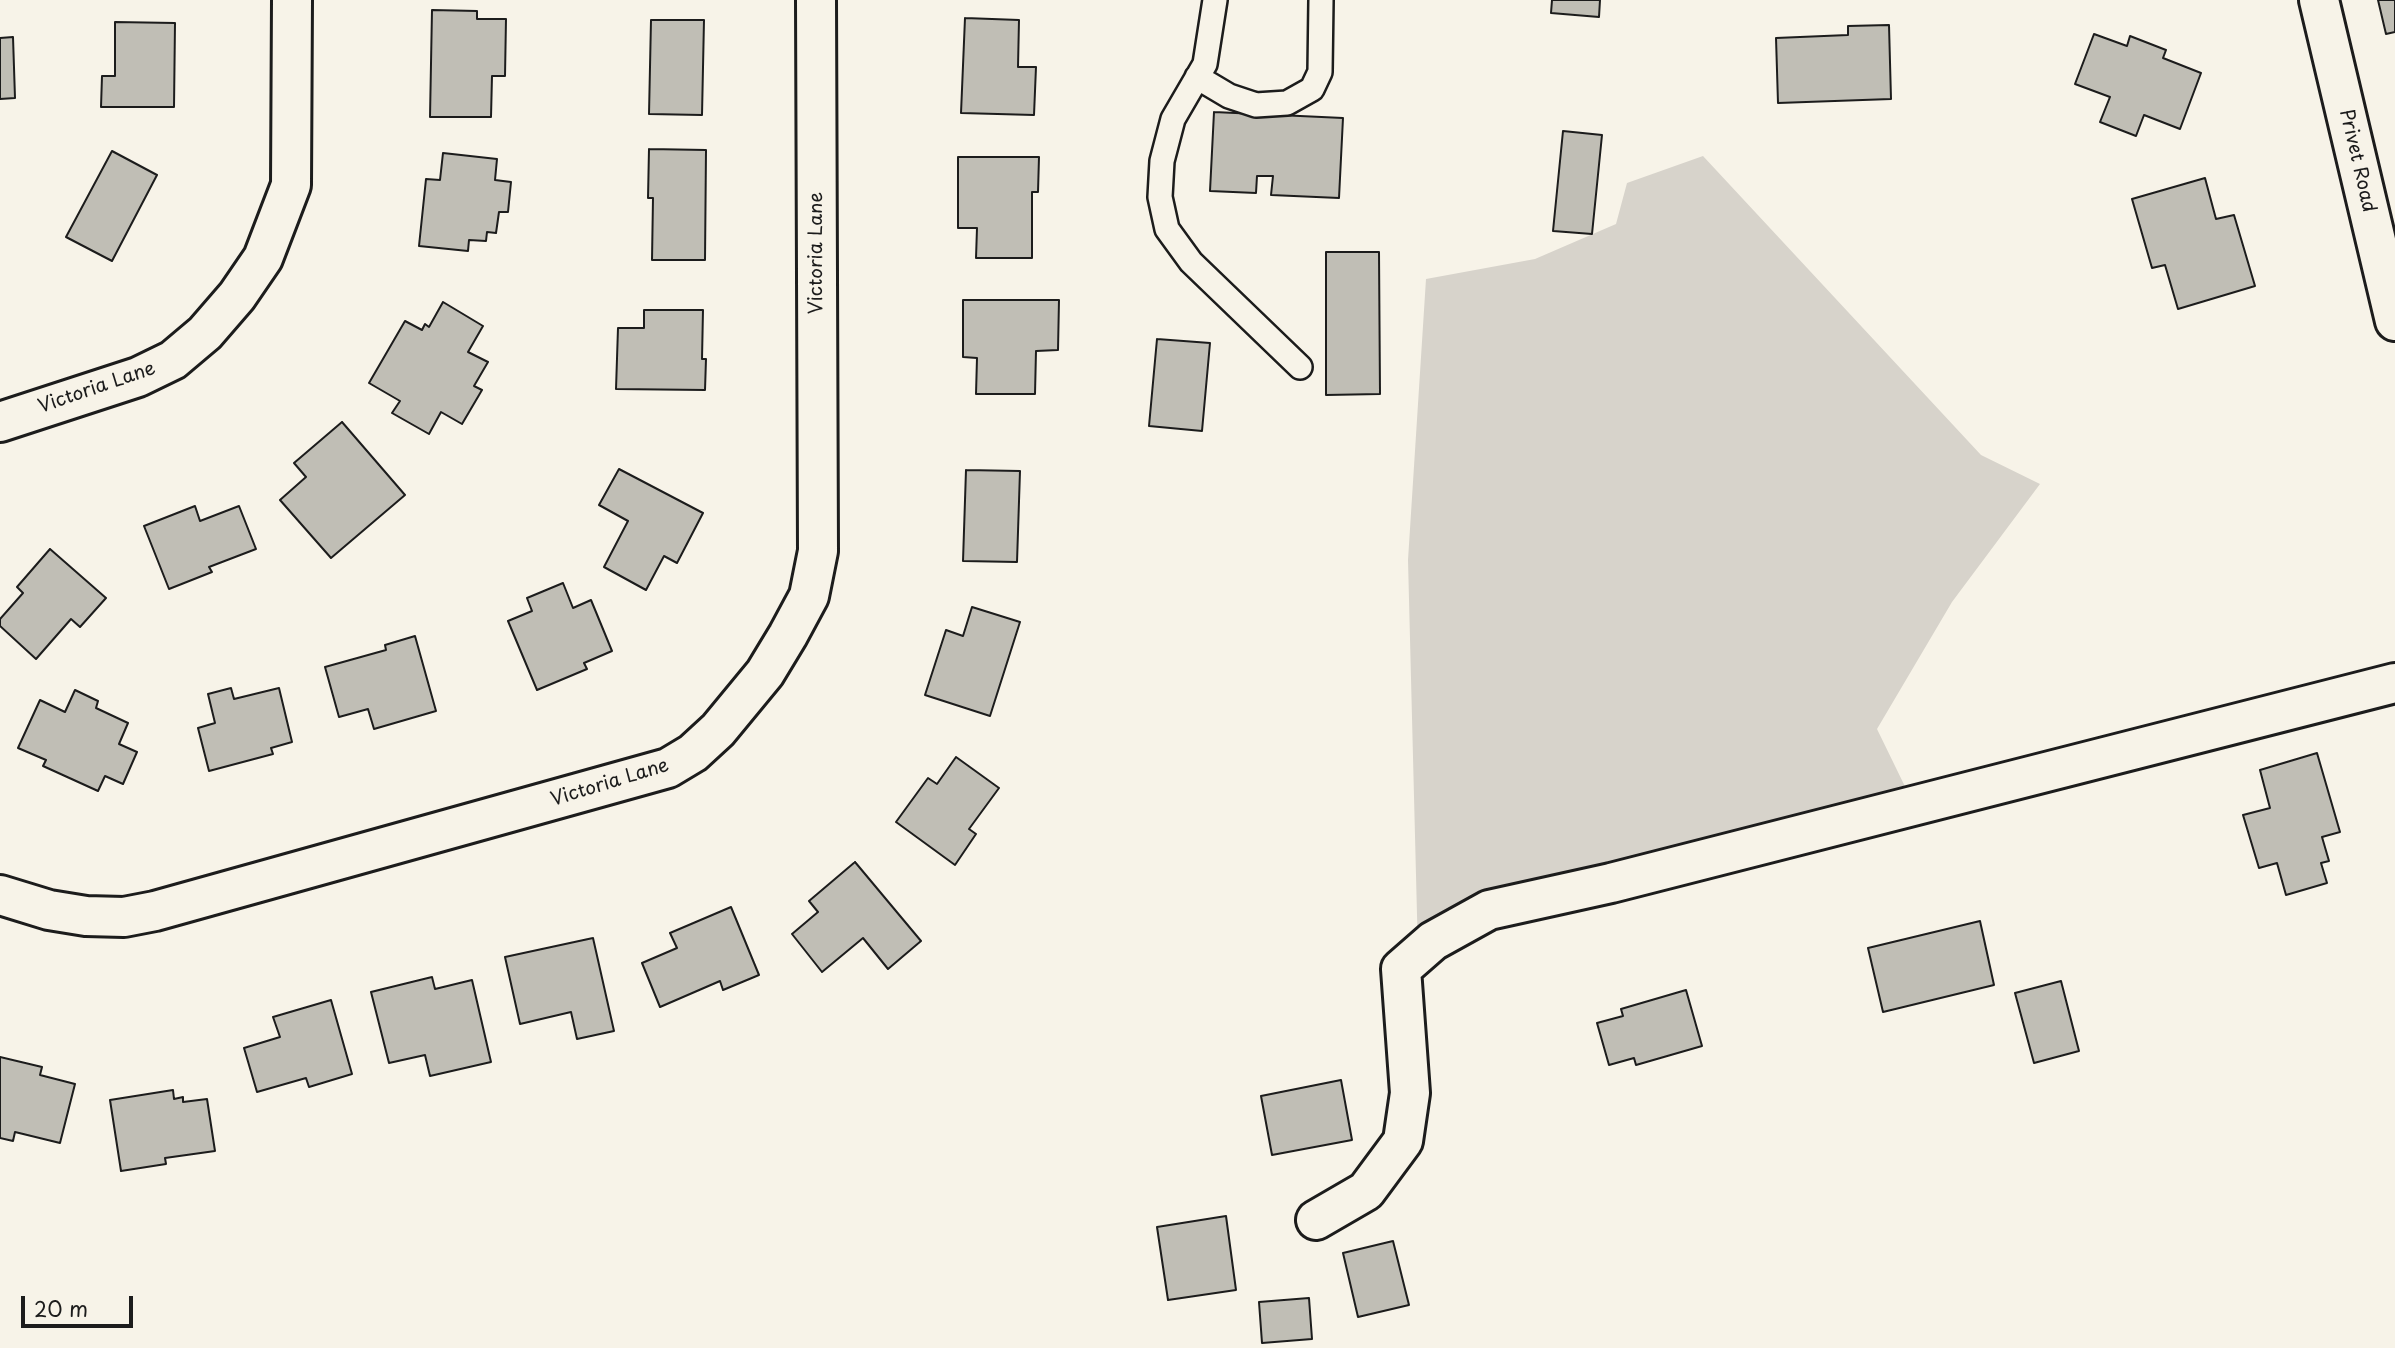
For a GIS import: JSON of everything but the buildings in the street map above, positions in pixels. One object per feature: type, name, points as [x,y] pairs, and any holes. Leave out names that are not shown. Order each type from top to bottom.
[{"type":"street","name":"Victoria Lane","points":[[0,422],[138,377],[173,360],[205,332],[237,296],[263,258],[291,185],[292,0]]},
{"type":"street","name":"Victoria Lane","points":[[0,895],[86,916],[124,917],[155,911],[668,768],[693,753],[733,713],[765,673],[788,635],[808,596],[818,551],[816,0]]},
{"type":"street","name":"Privet Road","points":[[2319,0],[2395,321]]},
{"type":"street","points":[[1316,1220],[1366,1191],[1402,1141],[1410,1093],[1401,969],[1433,941],[1489,910],[1637,876],[2395,683]]},
{"type":"lane","points":[[1215,0],[1205,64],[1172,119],[1162,161],[1160,197],[1167,229],[1191,262],[1300,367]]},
{"type":"lane","points":[[1197,77],[1229,96],[1256,105],[1287,103],[1312,89],[1320,72],[1321,0]]},
{"type":"shaded area","points":[[1703,156],[1981,455],[2040,484],[1952,602],[1877,729],[1914,805],[1418,954],[1408,560],[1426,279],[1535,259],[1616,224],[1627,183]]}]
